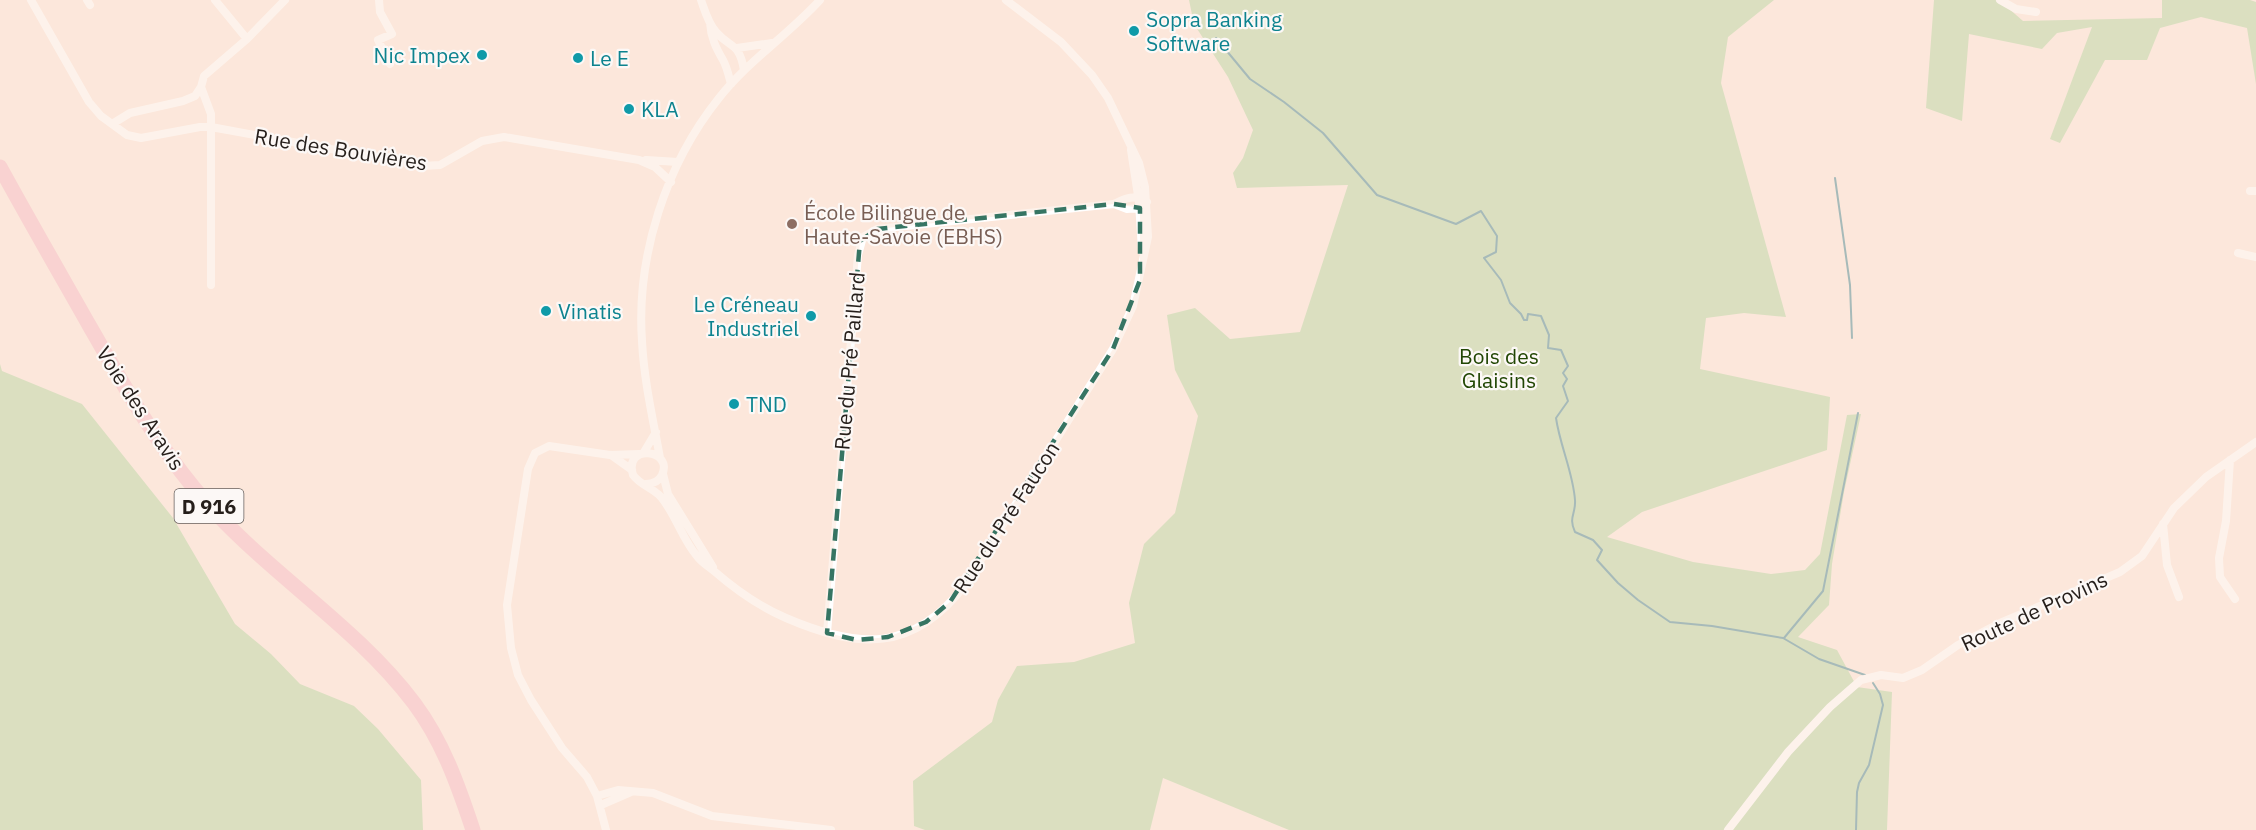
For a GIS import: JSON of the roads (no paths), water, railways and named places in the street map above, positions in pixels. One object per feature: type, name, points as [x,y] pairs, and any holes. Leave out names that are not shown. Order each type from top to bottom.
[{"type":"highway","name":"Voie des Aravis","points":[[0,167],[115,370],[176,465],[215,512],[257,554],[366,651],[414,704],[443,751],[458,784],[471,825]]},
{"type":"street","points":[[215,0],[247,39]]},
{"type":"street","points":[[112,124],[129,112],[183,101],[195,96],[204,76],[247,39],[285,0]]},
{"type":"street","points":[[379,0],[381,12],[392,34],[378,40],[390,64]]},
{"type":"street","points":[[701,0],[717,33],[737,48],[742,57],[744,70]]},
{"type":"street","points":[[812,9],[820,0]]},
{"type":"street","points":[[660,458],[646,386],[642,348],[643,289],[649,250],[670,182],[678,162],[701,123],[731,84],[772,43],[826,0]]},
{"type":"street","name":"Rue du Pré Faucon","points":[[646,484],[662,498],[697,556],[716,573],[752,601],[826,633],[849,639],[865,640],[898,634],[926,622],[942,611],[957,595],[1113,349],[1133,306],[1143,262],[1142,202],[1130,144],[1108,98],[1083,65],[1053,35],[1006,0]]},
{"type":"street","points":[[2000,0],[2016,9],[2036,12]]},
{"type":"street","name":"Rue des Bouvières","points":[[36,2],[89,102],[101,116],[127,135],[141,138],[211,127],[331,148],[415,166],[440,165],[482,141],[499,137],[523,139],[639,160],[678,162]]},
{"type":"street","points":[[710,22],[715,48],[724,62],[731,84]]},
{"type":"street","points":[[737,48],[772,43]]},
{"type":"street","points":[[724,62],[744,70]]},
{"type":"street","points":[[201,87],[211,114],[211,285]]},
{"type":"street","name":"Rue des Bouvières","points":[[639,160],[655,167],[670,182]]},
{"type":"street","name":"Rue du Pré Paillard","points":[[826,633],[858,255],[863,237],[877,229],[1114,204],[1127,209],[1142,202]]},
{"type":"street","points":[[2238,253],[2256,257]]},
{"type":"street","points":[[606,830],[599,801],[586,777],[562,748],[524,688],[511,648],[507,605],[531,458],[549,446],[610,455],[642,453],[656,454],[663,463],[663,473],[657,481],[646,484],[636,480],[632,470],[633,461],[642,453],[656,432]]},
{"type":"street","name":"Route de Provins","points":[[1728,830],[1783,758],[1830,708],[1861,680],[1881,675],[1903,678],[1922,670],[1958,645],[2001,623],[2120,572],[2142,556],[2174,508],[2206,477],[2256,442]]},
{"type":"street","points":[[610,455],[632,470]]},
{"type":"street","points":[[2230,460],[2226,521],[2219,558],[2220,577],[2235,599]]},
{"type":"street","name":"Rue du Pré Faucon","points":[[663,473],[663,481],[668,494],[716,573]]},
{"type":"street","points":[[2163,524],[2167,565],[2179,597]]},
{"type":"street","points":[[599,801],[618,790],[634,791],[663,796],[712,816],[831,830]]},
{"type":"waterway","points":[[1216,38],[1250,79],[1323,133],[1377,195],[1456,224],[1481,211],[1497,236],[1496,252],[1484,258],[1501,280],[1510,303],[1524,320],[1527,320],[1528,314],[1541,316],[1549,335],[1548,348],[1561,350],[1568,366],[1563,373],[1567,379],[1563,386],[1568,401],[1556,418],[1574,490],[1573,527],[1575,532],[1593,540],[1602,550],[1597,560],[1618,583],[1670,622],[1712,626],[1783,638],[1819,659],[1865,675]]},
{"type":"waterway","points":[[1835,178],[1850,285],[1852,338]]},
{"type":"waterway","points":[[1784,638],[1823,591],[1858,413]]},
{"type":"waterway","points":[[1856,830],[1857,792],[1859,783],[1869,765],[1883,705],[1880,694],[1873,683]]},
{"type":"place","name":"Sopra Banking Software","points":[[1134,31]]},
{"type":"place","name":"Nic Impex","points":[[482,55]]},
{"type":"place","name":"Le E","points":[[578,58]]},
{"type":"place","name":"KLA","points":[[629,109]]},
{"type":"place","name":"École Bilingue de Haute-Savoie (EBHS)","points":[[792,224]]},
{"type":"place","name":"Vinatis","points":[[546,311]]},
{"type":"place","name":"Le Créneau Industriel","points":[[811,316]]},
{"type":"place","name":"TND","points":[[734,404]]},
{"type":"park label","name":"Bois des Glaisins","points":[[1499,368]]}]
